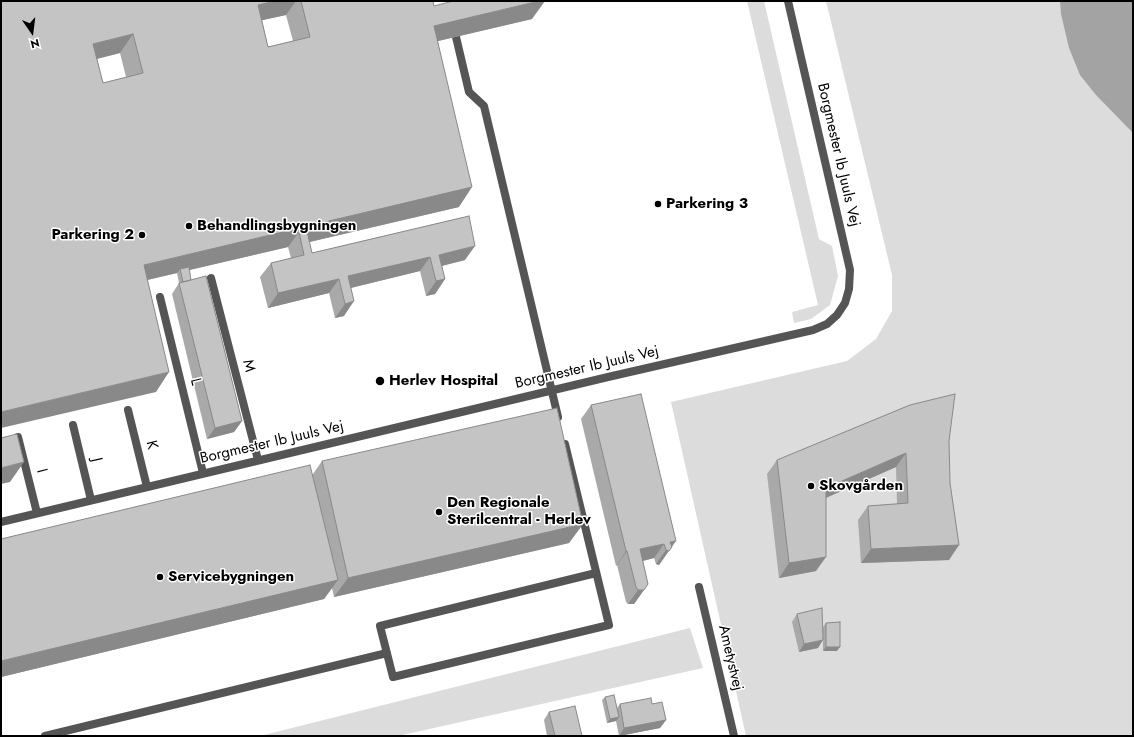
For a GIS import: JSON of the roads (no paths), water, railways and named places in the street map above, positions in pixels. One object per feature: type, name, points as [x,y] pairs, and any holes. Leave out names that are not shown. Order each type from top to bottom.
[{"type":"street","name":"Borgmester Ib Juuls Vej","points":[[1,522],[552,390],[813,330],[828,324],[837,315],[845,303],[849,288],[850,270],[788,1]]},
{"type":"street","points":[[456,37],[469,92],[484,106],[596,573],[610,625],[393,677],[380,626],[596,573]]},
{"type":"street","name":"M","points":[[212,278],[258,460]]},
{"type":"street","name":"L","points":[[160,298],[203,473]]},
{"type":"street","name":"K","points":[[128,410],[147,487]]},
{"type":"street","name":"J","points":[[73,425],[91,500]]},
{"type":"street","name":"I","points":[[18,437],[37,513]]},
{"type":"street","name":"Ametystvej","points":[[699,587],[734,736]]},
{"type":"street","points":[[45,736],[387,653]]},
{"type":"place","name":"Parkering 3","points":[[658,204]]},
{"type":"place","name":"Behandlingsbygningen","points":[[189,226]]},
{"type":"place","name":"Parkering 2","points":[[142,235]]},
{"type":"place","name":"Herlev Hospital","points":[[380,381]]},
{"type":"place","name":"Skovgården","points":[[811,486]]},
{"type":"place","name":"Den Regionale Sterilcentral - Herlev","points":[[439,512]]},
{"type":"place","name":"Servicebygningen","points":[[160,577]]}]
